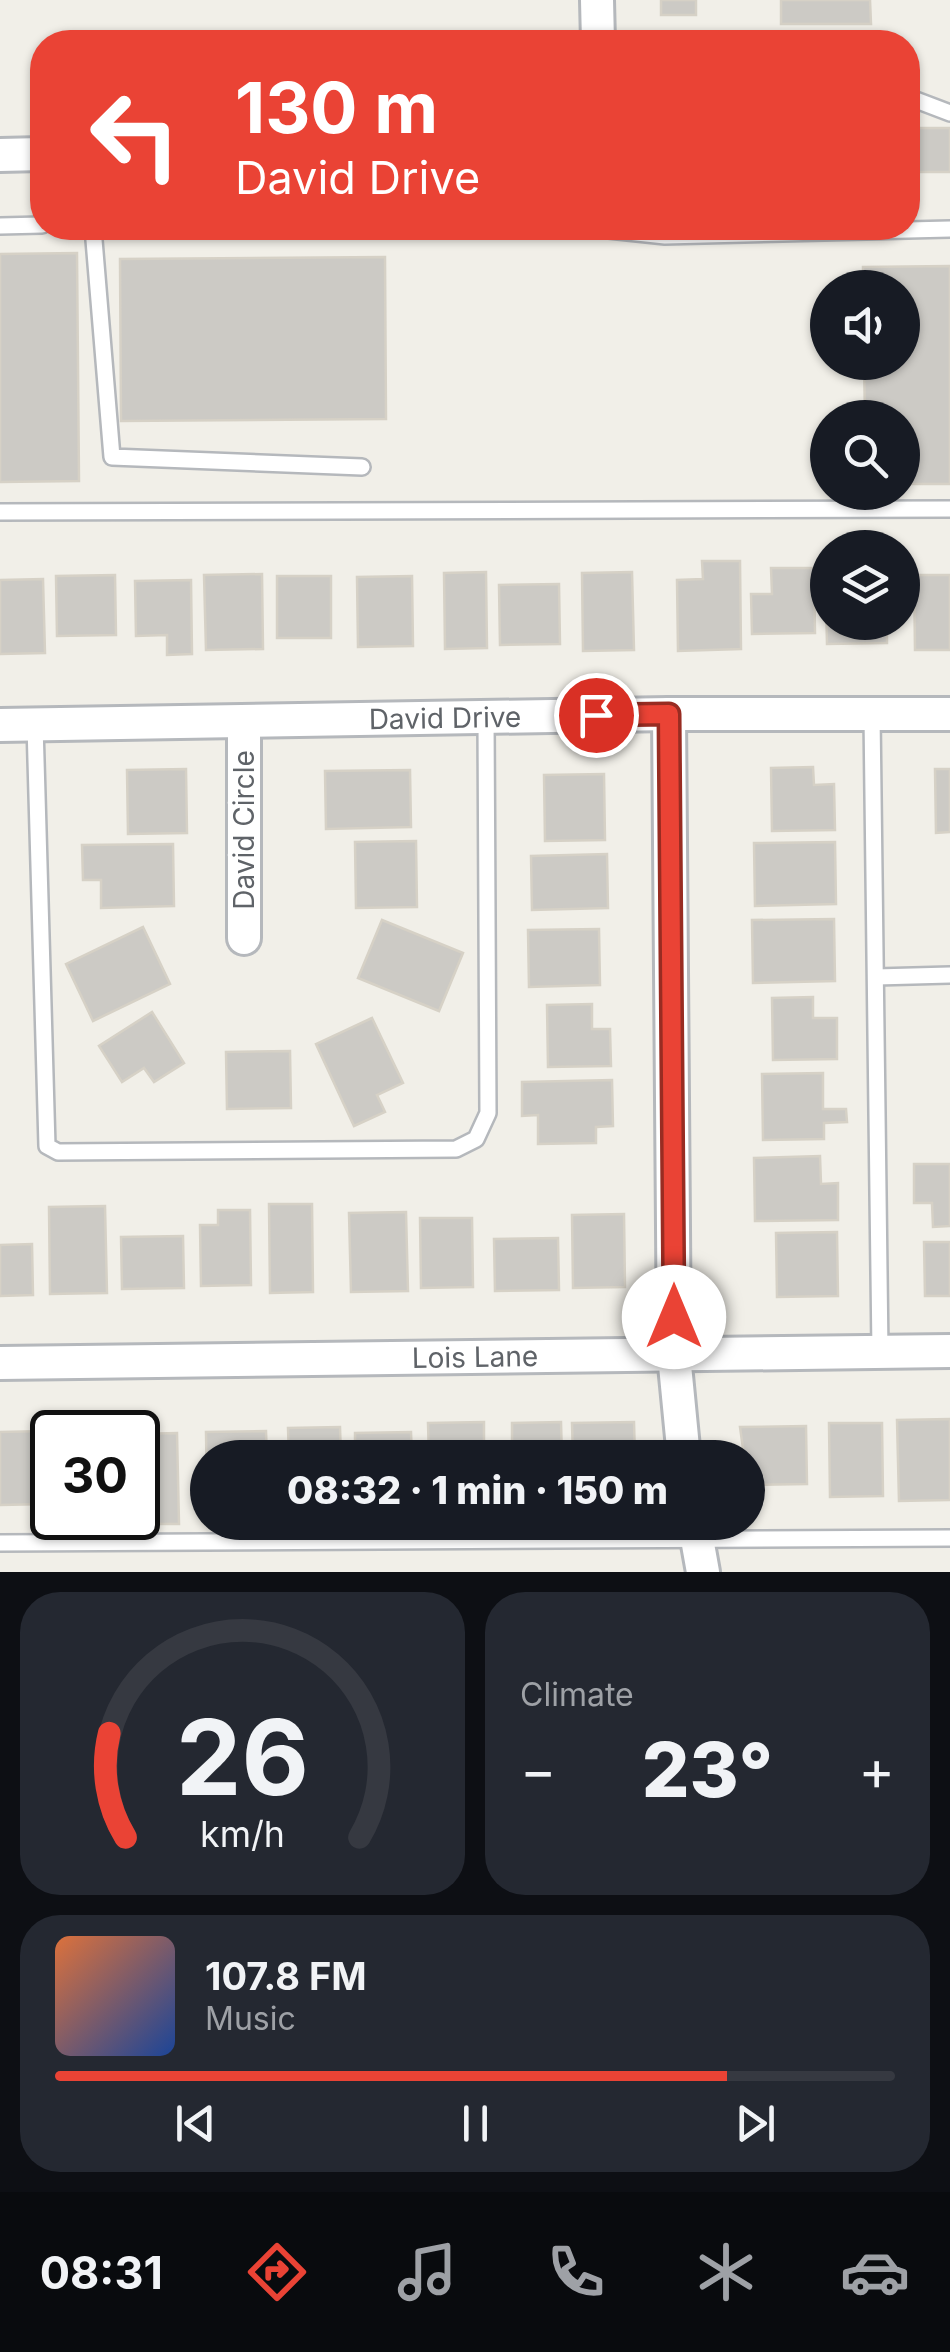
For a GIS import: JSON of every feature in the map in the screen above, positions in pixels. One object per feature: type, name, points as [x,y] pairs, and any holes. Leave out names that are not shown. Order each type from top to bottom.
[{"type":"street","points":[[598,0],[598,30]]},
{"type":"street","points":[[0,155],[30,154]]},
{"type":"street","points":[[669,714],[674,1354],[682,1440]]},
{"type":"street","name":"David Drive","points":[[0,725],[669,714],[950,714]]},
{"type":"street","name":"David Circle","points":[[244,723],[244,938]]},
{"type":"street","name":"Lois Lane","points":[[0,1364],[950,1351]]},
{"type":"street","points":[[698,1540],[703,1572]]},
{"type":"lane","points":[[920,102],[950,114]]},
{"type":"lane","points":[[0,226],[30,225]]},
{"type":"lane","points":[[920,229],[950,228]]},
{"type":"lane","points":[[95,240],[112,457],[362,467]]},
{"type":"lane","points":[[0,512],[950,509]]},
{"type":"lane","points":[[872,714],[880,1352]]},
{"type":"lane","points":[[35,725],[47,1146],[58,1152],[456,1149],[476,1139],[488,1113],[486,718]]},
{"type":"lane","points":[[876,977],[950,975]]},
{"type":"lane","points":[[765,1533],[950,1538]]},
{"type":"lane","points":[[0,1543],[190,1540]]},
{"type":"building","points":[[661,0],[696,0],[696,15],[661,15]]},
{"type":"building","points":[[781,0],[870,0],[871,24],[781,24]]},
{"type":"building","points":[[920,128],[950,128],[950,172],[920,172]]},
{"type":"building","points":[[77,253],[79,481],[0,482],[0,254]]},
{"type":"building","points":[[385,257],[386,419],[121,421],[120,259]]},
{"type":"building","points":[[950,266],[950,484],[920,484],[920,400],[865,400],[864,380],[920,380],[920,270],[863,267]]},
{"type":"building","points":[[702,561],[740,561],[741,649],[678,651],[677,580],[703,579]]},
{"type":"building","points":[[771,568],[810,568],[810,633],[752,634],[751,594],[772,594]]},
{"type":"building","points":[[486,572],[487,648],[445,649],[444,573]]},
{"type":"building","points":[[632,572],[634,650],[583,651],[582,573]]},
{"type":"building","points":[[262,574],[263,649],[206,650],[204,575]]},
{"type":"building","points":[[115,575],[116,635],[57,636],[56,576]]},
{"type":"building","points":[[920,575],[950,575],[950,650],[915,650],[915,640],[920,640]]},
{"type":"building","points":[[277,576],[331,576],[331,638],[277,638]]},
{"type":"building","points":[[412,576],[413,646],[358,647],[357,577]]},
{"type":"building","points":[[43,579],[45,653],[0,654],[0,580]]},
{"type":"building","points":[[191,580],[192,654],[167,655],[167,635],[136,636],[135,581]]},
{"type":"building","points":[[559,584],[560,644],[500,645],[499,585]]},
{"type":"building","points":[[827,640],[887,640],[887,643],[827,644]]},
{"type":"building","points":[[813,767],[814,785],[834,784],[835,830],[772,831],[771,768]]},
{"type":"building","points":[[186,769],[187,833],[128,834],[127,770]]},
{"type":"building","points":[[935,769],[950,769],[950,832],[936,833]]},
{"type":"building","points":[[410,770],[411,827],[326,829],[325,771]]},
{"type":"building","points":[[604,774],[605,840],[545,841],[544,775]]},
{"type":"building","points":[[416,841],[417,907],[356,908],[355,842]]},
{"type":"building","points":[[835,842],[836,904],[755,906],[754,843]]},
{"type":"building","points":[[173,844],[174,906],[101,908],[101,880],[83,880],[82,845]]},
{"type":"building","points":[[607,854],[608,908],[532,910],[531,856]]},
{"type":"building","points":[[834,919],[835,981],[753,983],[752,920]]},
{"type":"building","points":[[382,920],[463,953],[439,1011],[358,978]]},
{"type":"building","points":[[143,927],[170,984],[93,1021],[66,964]]},
{"type":"building","points":[[599,929],[600,985],[529,987],[528,930]]},
{"type":"building","points":[[813,997],[813,1018],[837,1018],[837,1059],[773,1060],[772,998]]},
{"type":"building","points":[[592,1004],[592,1029],[610,1029],[611,1066],[548,1067],[547,1005]]},
{"type":"building","points":[[152,1012],[184,1063],[154,1082],[144,1068],[122,1082],[99,1046]]},
{"type":"building","points":[[372,1018],[403,1083],[377,1095],[385,1112],[354,1126],[316,1044]]},
{"type":"building","points":[[290,1051],[291,1108],[227,1109],[226,1052]]},
{"type":"building","points":[[823,1073],[823,1109],[846,1109],[847,1122],[824,1123],[824,1139],[763,1140],[762,1074]]},
{"type":"building","points":[[612,1080],[613,1126],[596,1127],[596,1143],[538,1144],[538,1115],[522,1116],[522,1082]]},
{"type":"building","points":[[820,1156],[821,1184],[838,1183],[838,1220],[755,1221],[754,1158]]},
{"type":"building","points":[[914,1164],[950,1164],[950,1226],[933,1227],[932,1203],[914,1203]]},
{"type":"building","points":[[269,1204],[312,1204],[313,1292],[270,1293]]},
{"type":"building","points":[[105,1206],[107,1293],[50,1294],[49,1207]]},
{"type":"building","points":[[218,1210],[250,1210],[251,1285],[201,1286],[200,1225],[218,1225]]},
{"type":"building","points":[[406,1212],[408,1291],[351,1292],[349,1213]]},
{"type":"building","points":[[624,1214],[625,1287],[573,1288],[572,1215]]},
{"type":"building","points":[[420,1218],[472,1218],[473,1287],[421,1288]]},
{"type":"building","points":[[837,1232],[838,1296],[777,1297],[776,1233]]},
{"type":"building","points":[[183,1236],[184,1288],[122,1289],[121,1237]]},
{"type":"building","points":[[558,1238],[559,1290],[495,1291],[494,1239]]},
{"type":"building","points":[[924,1242],[950,1242],[950,1296],[925,1296]]},
{"type":"building","points":[[32,1244],[33,1295],[0,1296],[0,1245]]},
{"type":"building","points":[[950,1419],[950,1500],[899,1501],[897,1420]]},
{"type":"building","points":[[484,1422],[484,1440],[428,1440],[428,1423]]},
{"type":"building","points":[[561,1422],[562,1440],[512,1440],[512,1423]]},
{"type":"building","points":[[634,1422],[634,1440],[572,1440],[572,1423]]},
{"type":"building","points":[[829,1423],[882,1423],[883,1496],[830,1497]]},
{"type":"building","points":[[806,1426],[807,1484],[765,1485],[765,1440],[742,1440],[740,1427]]},
{"type":"building","points":[[340,1427],[340,1440],[288,1440],[288,1428]]},
{"type":"building","points":[[30,1431],[30,1504],[0,1505],[0,1432]]},
{"type":"building","points":[[266,1431],[266,1440],[206,1440],[206,1432]]},
{"type":"building","points":[[411,1432],[411,1440],[355,1440],[355,1433]]},
{"type":"building","points":[[160,1433],[177,1433],[179,1524],[160,1524]]},
{"type":"route","points":[[596,715],[669,714],[674,1317]]}]
